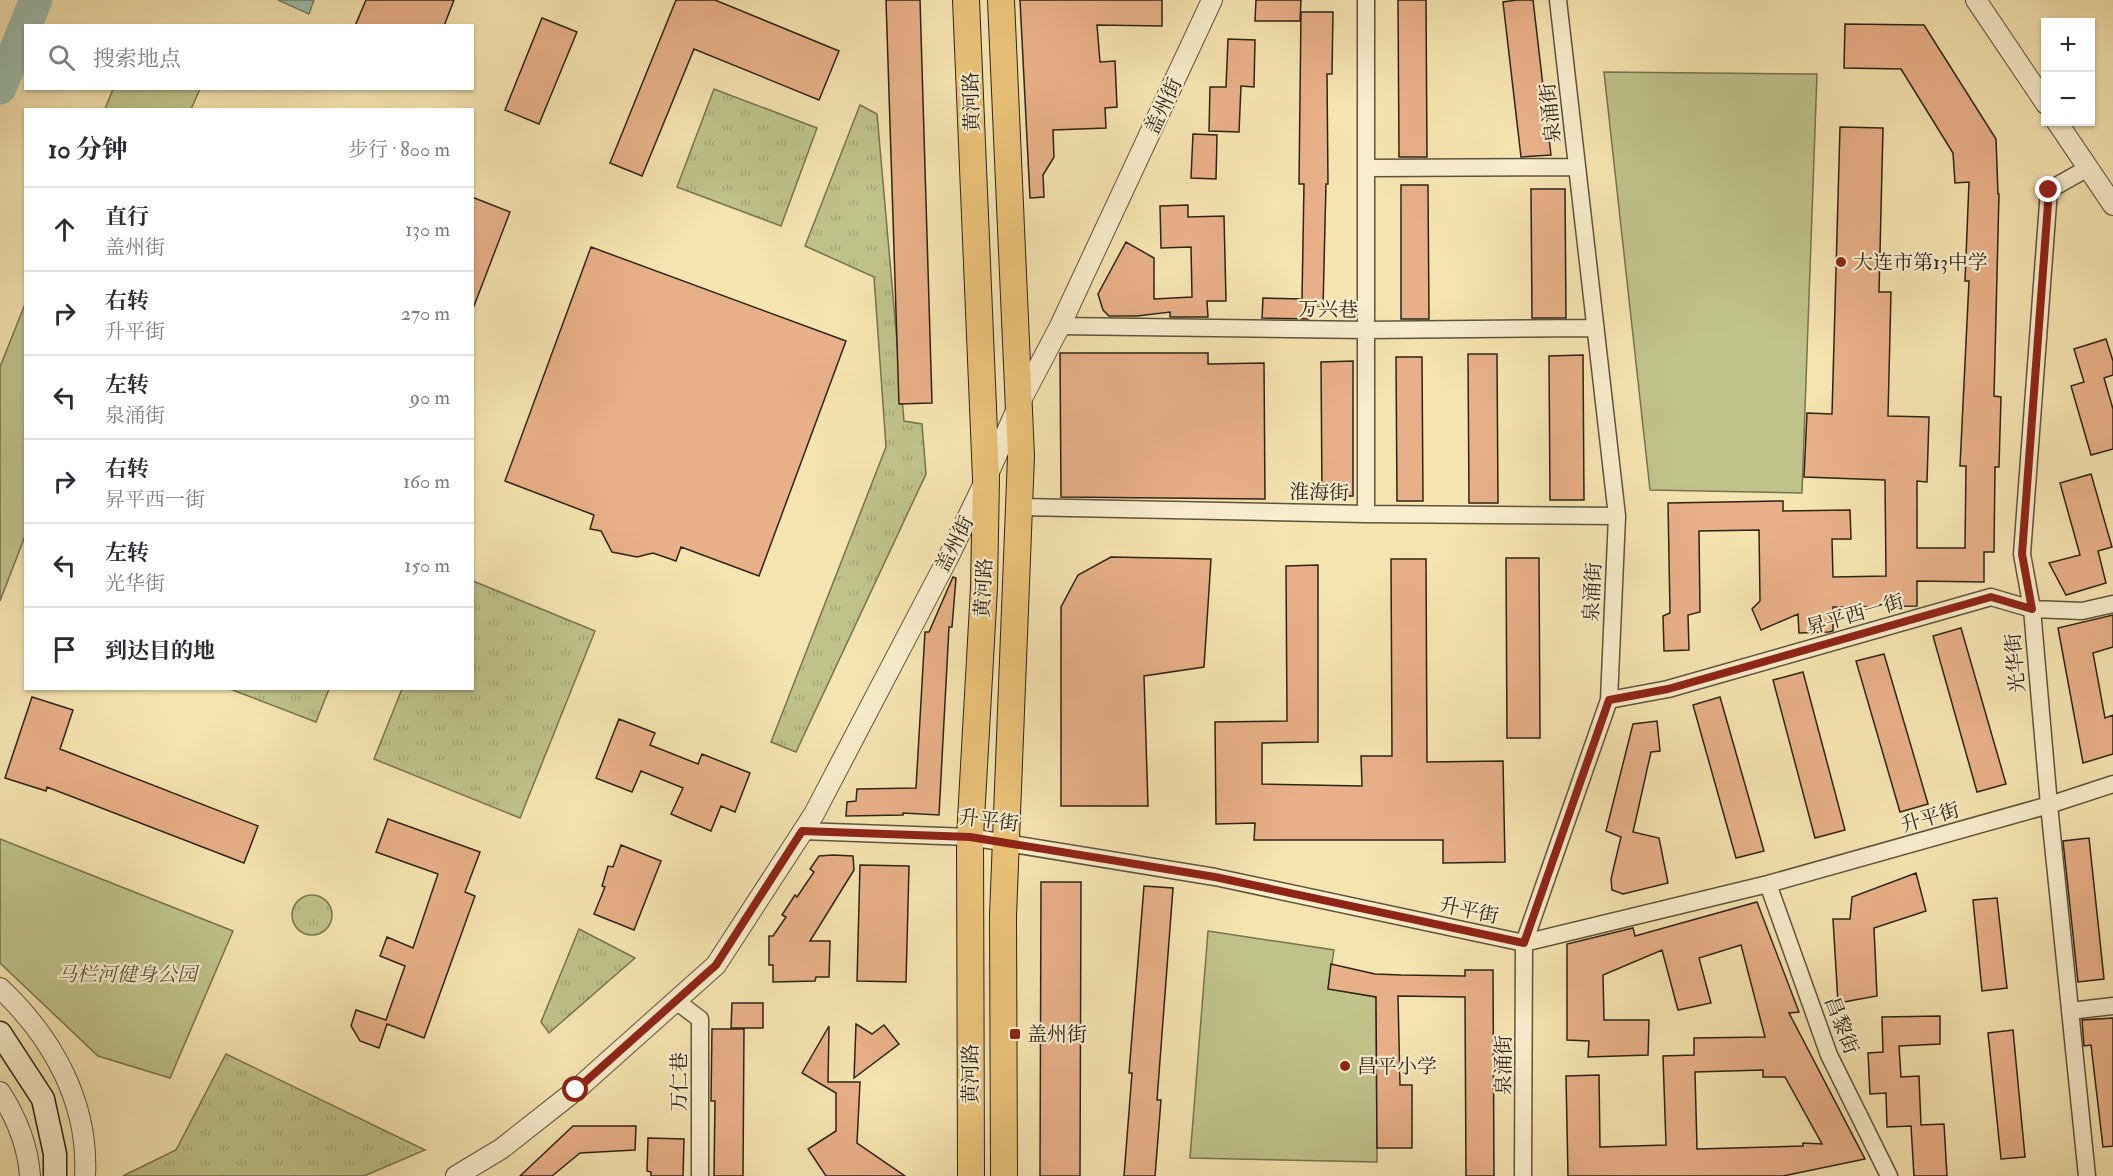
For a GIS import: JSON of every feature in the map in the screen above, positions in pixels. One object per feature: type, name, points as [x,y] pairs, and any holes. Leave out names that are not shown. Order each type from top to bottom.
[{"type":"main road","name":"黄河路","points":[[966,0],[986,479],[984,588],[970,837],[971,1176]]},
{"type":"main road","name":"黄河路","points":[[1000,0],[1019,404],[1020,507],[1004,916],[1004,1176]]},
{"type":"main road","points":[[0,1032],[43,1099],[55,1154],[55,1176]]},
{"type":"street","name":"盖州街","points":[[456,1176],[501,1149],[576,1090],[716,965],[814,814],[949,556],[1019,404],[1060,326],[1212,0]]},
{"type":"street","points":[[1366,0],[1366,514]]},
{"type":"street","name":"泉涌街","points":[[1523,1176],[1524,943],[1609,700],[1617,516],[1558,0]]},
{"type":"street","points":[[1976,0],[2041,97]]},
{"type":"street","points":[[2060,126],[2113,205]]},
{"type":"street","points":[[1366,168],[1577,167]]},
{"type":"street","name":"光华街","points":[[2086,1176],[2032,609],[2022,554],[2049,190],[2088,168]]},
{"type":"street","name":"万兴巷","points":[[1060,326],[1366,330],[1595,328]]},
{"type":"street","name":"淮海街","points":[[1020,507],[1617,516]]},
{"type":"street","name":"昇平西一街","points":[[1609,700],[1668,689],[1991,597],[2032,609],[2082,611],[2113,604]]},
{"type":"street","name":"升平街","points":[[802,831],[970,837],[1215,877],[1524,943],[1768,884],[2049,805],[2113,784]]},
{"type":"street","name":"昌黎街","points":[[1768,884],[1829,1055],[1889,1176]]},
{"type":"street","points":[[0,988],[23,1009],[59,1061],[76,1102],[83,1135],[85,1176]]},
{"type":"street","name":"万仁巷","points":[[676,1000],[700,1019],[700,1176]]},
{"type":"street","points":[[2070,1011],[2113,1006]]},
{"type":"street","points":[[0,1092],[12,1111],[29,1159],[30,1176]]},
{"type":"green space","points":[[1604,72],[1817,74],[1802,493],[1650,490]]},
{"type":"green space","points":[[714,89],[817,128],[781,226],[677,187]]},
{"type":"green space","points":[[112,90],[200,90],[191,108],[105,108]]},
{"type":"green space","points":[[860,105],[877,114],[904,421],[922,424],[926,474],[796,752],[771,742],[886,447],[874,277],[805,246]]},
{"type":"green space","points":[[24,307],[24,539],[0,601],[0,367]]},
{"type":"green space","points":[[474,581],[595,631],[520,818],[374,759],[402,690],[474,690]]},
{"type":"green space","points":[[233,690],[329,690],[316,722]]},
{"type":"green space","name":"马栏河健身公园","points":[[0,839],[233,931],[170,1078],[98,1056],[0,963]]},
{"type":"green space","points":[[312,895],[320,896],[326,901],[331,907],[331,923],[326,929],[320,934],[312,935],[304,934],[298,929],[293,923],[292,915],[293,907],[298,901],[304,896]]},
{"type":"green space","points":[[579,929],[635,958],[549,1033],[541,1022]]},
{"type":"green space","points":[[1208,931],[1334,950],[1328,989],[1376,997],[1377,1162],[1190,1158]]},
{"type":"green space","points":[[226,1054],[425,1150],[364,1176],[123,1176],[176,1150]]},
{"type":"shaded area","points":[[278,0],[314,0],[309,14]]},
{"type":"building","points":[[366,0],[454,0],[445,24],[356,24]]},
{"type":"building","points":[[676,0],[715,0],[839,51],[819,100],[694,49],[642,176],[610,163]]},
{"type":"building","points":[[886,0],[920,0],[932,403],[899,404]]},
{"type":"building","points":[[1020,0],[1162,0],[1162,26],[1097,25],[1100,62],[1115,61],[1117,107],[1105,108],[1106,128],[1053,130],[1054,157],[1043,175],[1044,197],[1030,198]]},
{"type":"building","points":[[1256,0],[1301,0],[1300,21],[1255,21]]},
{"type":"building","points":[[1398,0],[1426,0],[1427,157],[1399,157]]},
{"type":"building","points":[[1533,0],[1551,155],[1521,157],[1503,2]]},
{"type":"building","points":[[1301,12],[1333,12],[1332,74],[1327,74],[1328,184],[1326,184],[1323,307],[1309,307],[1309,319],[1262,318],[1263,298],[1302,299],[1304,184],[1299,184]]},
{"type":"building","points":[[542,18],[577,32],[539,124],[505,110]]},
{"type":"building","points":[[1845,24],[1924,25],[1996,139],[1999,194],[1994,396],[2001,397],[1999,467],[1995,467],[1994,552],[1984,552],[1984,582],[1917,581],[1917,606],[1833,607],[1833,631],[1799,633],[1798,614],[1761,630],[1752,609],[1760,601],[1759,530],[1699,531],[1700,612],[1688,615],[1689,650],[1664,651],[1663,616],[1670,613],[1668,503],[1783,501],[1783,511],[1850,510],[1851,539],[1832,539],[1833,577],[1886,576],[1885,480],[1804,477],[1807,413],[1832,414],[1840,127],[1883,128],[1879,292],[1891,292],[1888,416],[1929,417],[1927,482],[1917,481],[1917,548],[1965,548],[1966,466],[1960,466],[1969,281],[1965,281],[1969,182],[1955,183],[1953,153],[1901,69],[1844,68]]},
{"type":"building","points":[[1228,39],[1255,40],[1254,87],[1241,86],[1239,132],[1209,131],[1210,87],[1226,87]]},
{"type":"building","points":[[1193,134],[1217,135],[1216,179],[1191,178]]},
{"type":"building","points":[[1401,185],[1428,185],[1429,319],[1401,319]]},
{"type":"building","points":[[1531,189],[1565,189],[1566,318],[1532,318]]},
{"type":"building","points":[[474,198],[510,212],[474,306]]},
{"type":"building","points":[[1188,205],[1188,217],[1224,216],[1226,301],[1207,301],[1208,317],[1170,317],[1170,312],[1137,316],[1109,316],[1103,310],[1098,294],[1126,242],[1154,258],[1154,299],[1192,297],[1191,247],[1161,248],[1160,206]]},
{"type":"building","points":[[591,247],[846,341],[759,576],[681,547],[676,561],[653,553],[637,557],[612,552],[601,531],[590,529],[594,515],[505,481]]},
{"type":"building","points":[[2106,339],[2113,361],[2113,375],[2104,378],[2113,409],[2113,449],[2091,455],[2071,386],[2084,382],[2074,349]]},
{"type":"building","points":[[1060,353],[1208,353],[1208,364],[1264,363],[1265,499],[1061,497]]},
{"type":"building","points":[[1468,354],[1497,354],[1498,503],[1469,503]]},
{"type":"building","points":[[1583,355],[1584,500],[1550,500],[1549,356]]},
{"type":"building","points":[[1396,357],[1422,357],[1423,501],[1397,501]]},
{"type":"building","points":[[1353,361],[1353,496],[1322,496],[1321,362]]},
{"type":"building","points":[[2091,474],[2112,547],[2098,551],[2106,583],[2066,595],[2049,563],[2080,555],[2060,483]]},
{"type":"building","points":[[1111,557],[1211,559],[1204,667],[1144,676],[1148,806],[1061,806],[1061,607],[1078,575]]},
{"type":"building","points":[[1506,558],[1539,558],[1540,738],[1507,738]]},
{"type":"building","points":[[1391,559],[1426,559],[1427,762],[1503,761],[1505,862],[1443,863],[1443,840],[1254,840],[1255,823],[1216,824],[1215,722],[1287,721],[1286,566],[1318,565],[1318,742],[1262,743],[1262,784],[1362,786],[1361,756],[1392,756]]},
{"type":"building","points":[[953,577],[956,578],[952,627],[949,627],[939,815],[903,813],[903,815],[846,816],[847,802],[856,801],[857,789],[916,788],[925,632],[929,632]]},
{"type":"building","points":[[2113,615],[2113,647],[2093,653],[2105,718],[2113,715],[2113,754],[2083,763],[2058,628]]},
{"type":"building","points":[[1961,628],[2006,784],[1977,792],[1933,636]]},
{"type":"building","points":[[1884,654],[1928,804],[1900,812],[1856,661]]},
{"type":"building","points":[[1803,672],[1845,830],[1815,838],[1773,680]]},
{"type":"building","points":[[32,697],[73,710],[60,749],[258,826],[244,863],[47,787],[46,791],[5,778]]},
{"type":"building","points":[[1720,697],[1764,851],[1736,858],[1693,705]]},
{"type":"building","points":[[619,719],[655,733],[650,745],[698,764],[702,754],[750,773],[735,812],[721,806],[711,831],[671,814],[683,788],[641,771],[632,792],[596,778]]},
{"type":"building","points":[[1657,721],[1660,751],[1651,752],[1633,832],[1659,838],[1668,883],[1623,894],[1612,890],[1611,879],[1621,837],[1606,831],[1633,724]]},
{"type":"building","points":[[388,819],[480,852],[465,892],[475,896],[424,1038],[387,1024],[379,1048],[360,1041],[351,1026],[356,1010],[386,1020],[405,966],[380,956],[387,937],[413,948],[438,874],[376,852]]},
{"type":"building","points":[[2089,838],[2104,979],[2078,982],[2063,841]]},
{"type":"building","points":[[621,845],[661,861],[634,930],[594,914],[605,887],[602,886],[608,866],[613,867]]},
{"type":"building","points":[[819,856],[853,856],[854,870],[810,941],[830,941],[829,977],[816,977],[815,981],[773,982],[773,965],[769,965],[769,936],[773,936],[786,917],[782,915],[814,872],[810,869]]},
{"type":"building","points":[[860,865],[909,866],[906,982],[857,981]]},
{"type":"building","points":[[1916,873],[1926,911],[1874,928],[1877,996],[1838,1003],[1833,919],[1850,919],[1852,897]]},
{"type":"building","points":[[1041,882],[1081,882],[1080,1176],[1040,1176]]},
{"type":"building","points":[[1144,886],[1173,888],[1157,1100],[1161,1100],[1155,1176],[1124,1176],[1132,1073],[1129,1073]]},
{"type":"building","points":[[1997,898],[2007,988],[1982,991],[1973,900]]},
{"type":"building","points":[[1757,902],[1799,1012],[1789,1013],[1865,1159],[1783,1176],[1568,1176],[1566,1076],[1599,1075],[1600,1147],[1666,1145],[1663,1056],[1694,1055],[1694,1038],[1765,1037],[1741,945],[1699,958],[1711,1003],[1678,1010],[1662,950],[1603,975],[1604,1020],[1649,1020],[1648,1055],[1588,1057],[1589,1041],[1567,1040],[1567,944],[1633,928],[1635,936]],"holes":[[[1763,1070],[1763,1077],[1785,1077],[1822,1144],[1697,1149],[1695,1072]]]},
{"type":"building","points":[[1331,964],[1375,974],[1401,975],[1465,976],[1465,970],[1493,970],[1494,1176],[1466,1176],[1465,997],[1398,996],[1400,1085],[1412,1085],[1412,1148],[1377,1148],[1376,997],[1328,989]]},
{"type":"building","points":[[732,1003],[763,1003],[763,1028],[731,1028]]},
{"type":"building","points":[[1940,1016],[1940,1044],[1899,1046],[1901,1077],[1919,1076],[1921,1125],[1944,1124],[1947,1176],[1914,1176],[1911,1126],[1887,1127],[1886,1093],[1870,1094],[1868,1053],[1883,1052],[1882,1017]]},
{"type":"building","points":[[2113,1018],[2113,1146],[2103,1147],[2091,1045],[2084,1046],[2082,1020]]},
{"type":"building","points":[[856,1024],[872,1034],[884,1025],[899,1044],[854,1078]]},
{"type":"building","points":[[829,1026],[828,1082],[860,1082],[857,1143],[905,1176],[826,1176],[808,1149],[836,1131],[836,1093],[802,1073]]},
{"type":"building","points":[[712,1029],[744,1029],[743,1176],[714,1176],[715,1101],[711,1101]]},
{"type":"building","points":[[2013,1030],[2025,1157],[2001,1159],[1988,1033]]},
{"type":"building","points":[[573,1126],[636,1126],[635,1150],[580,1153],[552,1176],[520,1176]]},
{"type":"building","points":[[648,1138],[684,1139],[683,1176],[651,1176],[651,1172],[647,1171]]},
{"type":"waterway","points":[[26,24],[36,0]]},
{"type":"waterway","points":[[0,88],[24,29]]},
{"type":"place","name":"大连市第13中学","points":[[1841,262]]},
{"type":"place","name":"盖州街","points":[[1015,1034]]},
{"type":"place","name":"昌平小学","points":[[1345,1066]]},
{"type":"route","points":[[576,1090],[716,965],[802,831],[970,837],[1215,877],[1524,943],[1609,700],[1668,689],[1991,597],[2032,609],[2022,554],[2049,190]]}]
